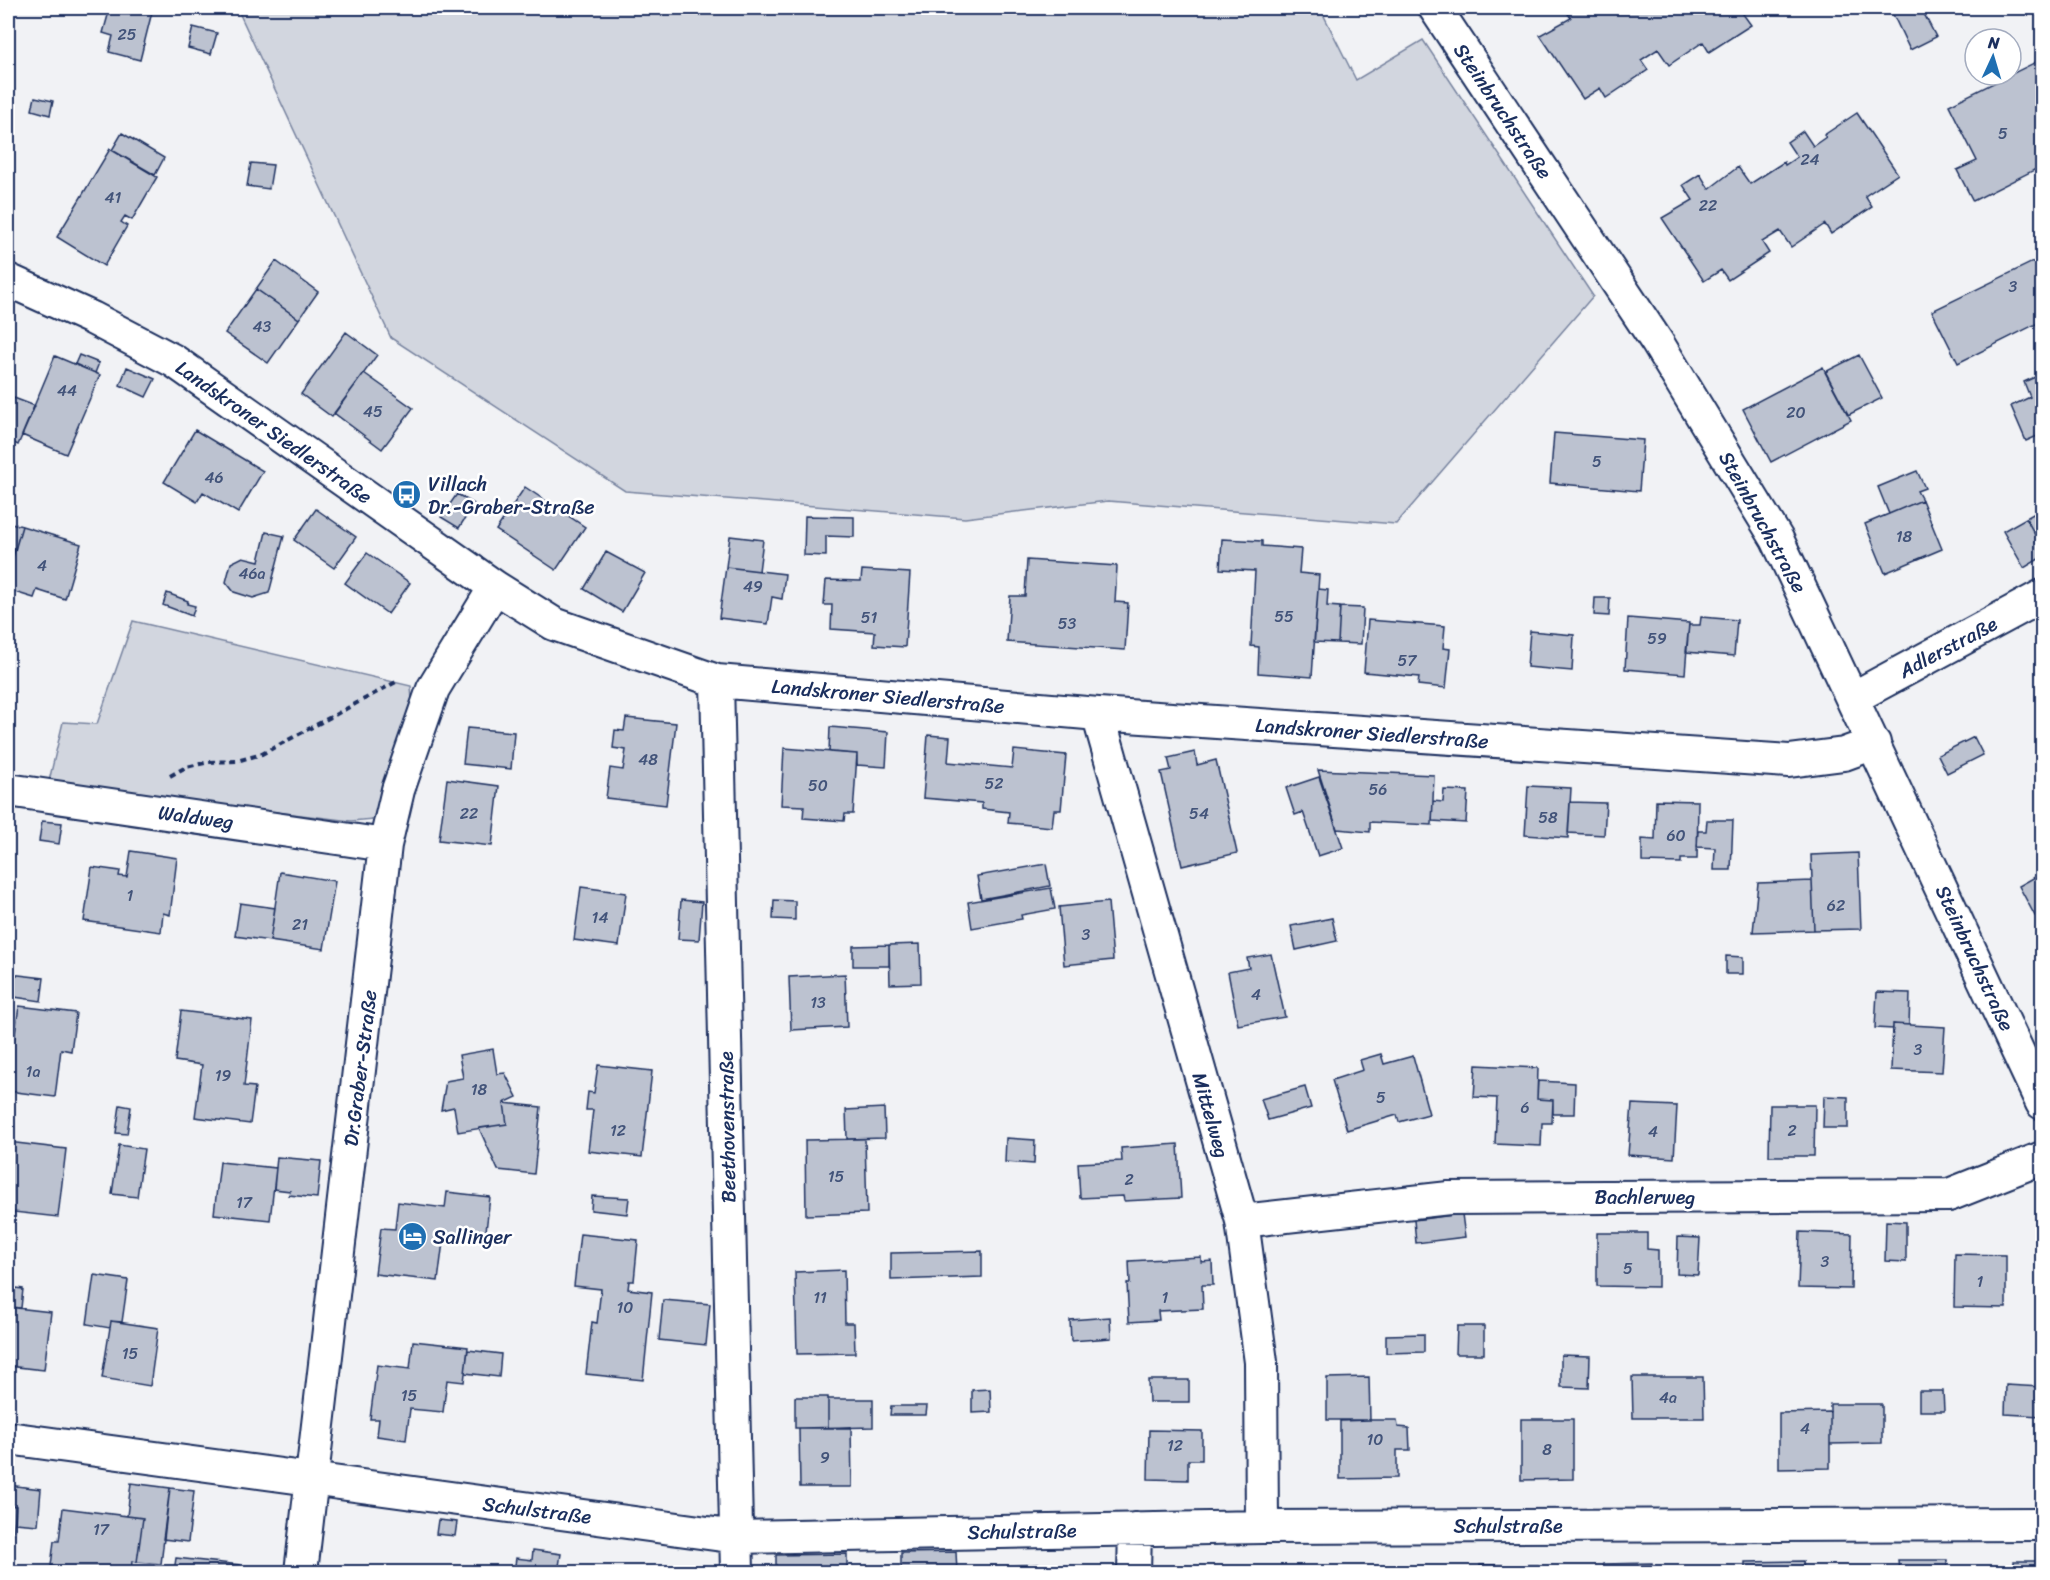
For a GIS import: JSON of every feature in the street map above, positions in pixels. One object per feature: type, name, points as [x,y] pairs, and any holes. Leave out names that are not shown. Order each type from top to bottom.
[{"type":"street","name":"Steinbruchstraße","points":[[1435,8],[1657,342],[1777,539],[2043,1103]]},
{"type":"street","name":"Landskroner Siedlerstraße","points":[[8,280],[92,318],[174,361],[495,586],[554,624],[717,681],[1098,714],[1789,761],[1844,754],[1874,742]]},
{"type":"street","name":"Dr.Graber-Straße","points":[[301,1572],[385,845],[398,790],[433,689],[495,586]]},
{"type":"street","name":"Adlerstraße","points":[[1853,698],[2043,596]]},
{"type":"street","name":"Beethovenstraße","points":[[717,681],[737,1572]]},
{"type":"street","name":"Mittelweg","points":[[1098,714],[1242,1221],[1261,1362],[1262,1527]]},
{"type":"street","name":"Waldweg","points":[[8,790],[385,845]]},
{"type":"street","name":"Bachlerweg","points":[[1242,1221],[1449,1198],[1949,1195],[2043,1158]]},
{"type":"street","name":"Schulstraße","points":[[8,1438],[737,1537],[1262,1527],[2043,1524]]},
{"type":"street","points":[[1134,1572],[1135,1529]]},
{"type":"path","points":[[159,812],[164,781],[186,767],[252,758],[407,677],[433,689]]},
{"type":"shaded area","points":[[237,8],[1320,8],[1356,80],[1423,40],[1593,296],[1396,524],[1108,501],[965,518],[625,491],[391,338]]},
{"type":"shaded area","points":[[133,621],[411,686],[412,701],[373,819],[351,821],[142,796],[49,781],[63,722],[97,724]]},
{"type":"building","points":[[110,8],[153,8],[140,60],[109,52],[113,36],[103,33]]},
{"type":"building","points":[[1564,8],[1753,8],[1743,14],[1751,25],[1709,52],[1703,42],[1669,65],[1658,49],[1641,60],[1648,70],[1606,98],[1600,88],[1583,99],[1540,35],[1571,18]]},
{"type":"building","points":[[1890,8],[1921,8],[1936,37],[1910,50]]},
{"type":"building","points":[[193,27],[217,33],[211,54],[188,48]]},
{"type":"building","points":[[2042,59],[2042,166],[1973,201],[1957,170],[1977,161],[1949,105],[1985,87],[2023,87],[2023,68]]},
{"type":"building","points":[[35,97],[53,101],[50,115],[32,110]]},
{"type":"building","points":[[1857,113],[1898,174],[1865,196],[1872,207],[1831,234],[1825,224],[1791,247],[1780,231],[1762,242],[1769,253],[1728,280],[1721,270],[1704,281],[1662,218],[1693,200],[1683,185],[1700,174],[1709,189],[1738,167],[1750,184],[1784,162],[1785,165],[1797,157],[1787,142],[1803,131],[1813,146],[1826,137],[1824,135]]},
{"type":"building","points":[[122,133],[164,158],[155,175],[112,150]]},
{"type":"building","points":[[110,149],[157,177],[132,220],[125,216],[121,222],[127,226],[104,266],[57,237]]},
{"type":"building","points":[[251,163],[273,165],[269,189],[247,186]]},
{"type":"building","points":[[2041,258],[2042,321],[1958,363],[1932,311]]},
{"type":"building","points":[[276,261],[318,292],[299,319],[256,289]]},
{"type":"building","points":[[256,289],[299,319],[268,363],[225,333]]},
{"type":"building","points":[[346,332],[377,355],[332,417],[301,394]]},
{"type":"building","points":[[79,355],[99,363],[95,373],[75,364]]},
{"type":"building","points":[[1859,355],[1882,398],[1848,415],[1825,372]]},
{"type":"building","points":[[55,356],[100,375],[66,454],[22,435]]},
{"type":"building","points":[[127,367],[155,379],[146,397],[120,385]]},
{"type":"building","points":[[1823,367],[1851,420],[1771,462],[1743,409]]},
{"type":"building","points":[[364,373],[413,408],[382,449],[334,413]]},
{"type":"building","points":[[2042,374],[2042,434],[2026,441],[2011,406],[2030,397],[2024,382]]},
{"type":"building","points":[[14,398],[35,406],[18,445],[8,440],[8,412]]},
{"type":"building","points":[[195,430],[263,471],[238,513],[203,492],[197,502],[164,482]]},
{"type":"building","points":[[1554,433],[1643,440],[1639,491],[1550,483]]},
{"type":"building","points":[[1917,471],[1925,488],[1917,491],[1922,500],[1889,514],[1878,487]]},
{"type":"building","points":[[525,487],[585,527],[556,570],[496,530]]},
{"type":"building","points":[[457,494],[474,504],[459,528],[441,517]]},
{"type":"building","points":[[1922,500],[1942,549],[1885,573],[1865,524]]},
{"type":"building","points":[[316,509],[356,537],[334,568],[294,540]]},
{"type":"building","points":[[2042,509],[2042,548],[2026,518]]},
{"type":"building","points":[[805,516],[854,517],[854,537],[826,536],[826,556],[804,555]]},
{"type":"building","points":[[2026,518],[2042,548],[2042,557],[2024,568],[2003,531]]},
{"type":"building","points":[[8,522],[22,526],[13,556],[8,555]]},
{"type":"building","points":[[22,526],[81,544],[65,599],[37,590],[34,598],[8,590],[8,574]]},
{"type":"building","points":[[266,532],[284,536],[269,593],[253,598],[234,592],[226,582],[231,563],[243,557],[259,561]]},
{"type":"building","points":[[730,536],[763,540],[759,571],[726,567]]},
{"type":"building","points":[[1222,539],[1262,541],[1262,546],[1301,549],[1299,573],[1319,575],[1312,677],[1258,673],[1259,647],[1251,646],[1255,571],[1220,569]]},
{"type":"building","points":[[606,552],[645,573],[622,612],[584,589]]},
{"type":"building","points":[[367,553],[410,583],[388,614],[345,583]]},
{"type":"building","points":[[1027,560],[1117,566],[1115,602],[1128,603],[1125,650],[1007,642],[1010,596],[1025,596]]},
{"type":"building","points":[[726,567],[785,574],[782,599],[772,597],[768,624],[719,618]]},
{"type":"building","points":[[862,570],[910,573],[905,647],[874,645],[875,632],[831,629],[832,605],[824,605],[826,580],[861,581]]},
{"type":"building","points":[[1318,589],[1328,590],[1327,606],[1340,607],[1338,643],[1314,642]]},
{"type":"building","points":[[167,593],[195,606],[192,616],[163,605]]},
{"type":"building","points":[[1595,598],[1610,598],[1609,616],[1594,615]]},
{"type":"building","points":[[1340,607],[1363,608],[1361,644],[1338,643]]},
{"type":"building","points":[[1701,617],[1737,620],[1734,656],[1686,652],[1689,625],[1700,625]]},
{"type":"building","points":[[1628,618],[1689,623],[1685,674],[1625,669]]},
{"type":"building","points":[[1368,620],[1445,626],[1443,648],[1450,649],[1446,688],[1418,685],[1419,677],[1364,672]]},
{"type":"building","points":[[1530,631],[1574,635],[1572,671],[1527,667]]},
{"type":"building","points":[[626,718],[676,723],[666,805],[606,798],[610,768],[623,770],[626,750],[613,748],[615,730],[624,731]]},
{"type":"building","points":[[830,727],[888,732],[886,767],[857,765],[857,754],[829,752]]},
{"type":"building","points":[[467,728],[514,732],[511,769],[463,764]]},
{"type":"building","points":[[928,735],[950,737],[948,762],[1012,768],[1014,750],[1066,755],[1061,810],[1054,810],[1052,827],[1008,823],[1009,812],[982,809],[982,803],[923,798]]},
{"type":"building","points":[[1974,737],[1983,755],[1947,773],[1938,755]]},
{"type":"building","points":[[784,748],[857,754],[853,814],[845,814],[844,821],[803,818],[804,806],[781,805]]},
{"type":"building","points":[[1195,752],[1197,765],[1216,760],[1237,853],[1182,866],[1161,772],[1171,770],[1168,758]]},
{"type":"building","points":[[1318,770],[1434,775],[1432,825],[1370,822],[1370,832],[1337,829]]},
{"type":"building","points":[[1319,777],[1343,848],[1318,856],[1303,812],[1295,815],[1286,788]]},
{"type":"building","points":[[447,779],[499,786],[492,846],[439,840]]},
{"type":"building","points":[[1528,786],[1571,788],[1568,838],[1525,835]]},
{"type":"building","points":[[1444,790],[1468,791],[1466,823],[1432,821],[1433,801],[1443,802]]},
{"type":"building","points":[[1656,800],[1698,801],[1697,859],[1681,859],[1681,863],[1642,862],[1642,839],[1655,840]]},
{"type":"building","points":[[1570,802],[1606,803],[1604,835],[1568,833]]},
{"type":"building","points":[[1707,820],[1733,820],[1731,870],[1714,870],[1715,848],[1697,847],[1698,831],[1706,831]]},
{"type":"building","points":[[42,821],[62,823],[59,844],[39,841]]},
{"type":"building","points":[[131,851],[177,858],[170,915],[163,913],[161,932],[84,921],[92,867],[120,871],[119,876],[127,877]]},
{"type":"building","points":[[1858,853],[1861,929],[1814,930],[1811,855]]},
{"type":"building","points":[[1046,864],[1050,886],[981,899],[977,876]]},
{"type":"building","points":[[280,872],[335,881],[324,949],[270,941]]},
{"type":"building","points":[[2042,873],[2042,912],[2035,916],[2019,886]]},
{"type":"building","points":[[1812,881],[1814,930],[1753,932],[1758,883]]},
{"type":"building","points":[[581,887],[626,893],[619,946],[574,940]]},
{"type":"building","points":[[1051,888],[1055,909],[1021,915],[1022,919],[972,928],[968,902]]},
{"type":"building","points":[[681,900],[702,902],[699,940],[678,939]]},
{"type":"building","points":[[774,900],[795,901],[795,920],[773,919]]},
{"type":"building","points":[[1108,902],[1113,960],[1064,965],[1059,907]]},
{"type":"building","points":[[240,903],[275,908],[270,941],[235,936]]},
{"type":"building","points":[[1332,918],[1337,941],[1296,950],[1291,926]]},
{"type":"building","points":[[920,944],[921,983],[890,984],[889,945]]},
{"type":"building","points":[[889,945],[889,966],[853,966],[853,946]]},
{"type":"building","points":[[1271,954],[1285,1017],[1238,1025],[1228,972],[1249,968],[1247,958]]},
{"type":"building","points":[[1726,956],[1743,957],[1743,974],[1726,974]]},
{"type":"building","points":[[10,974],[44,978],[41,1001],[8,996]]},
{"type":"building","points":[[845,974],[847,1027],[791,1030],[789,977]]},
{"type":"building","points":[[1877,992],[1910,993],[1909,1025],[1893,1024],[1893,1029],[1875,1028]]},
{"type":"building","points":[[19,1006],[76,1013],[71,1051],[61,1049],[55,1097],[8,1091],[8,1040],[14,1041]]},
{"type":"building","points":[[181,1011],[252,1020],[244,1086],[255,1087],[250,1124],[195,1117],[202,1065],[175,1061]]},
{"type":"building","points":[[1893,1024],[1945,1027],[1942,1072],[1891,1070]]},
{"type":"building","points":[[493,1049],[497,1074],[505,1073],[517,1097],[504,1103],[507,1124],[458,1132],[454,1107],[441,1110],[446,1081],[463,1078],[459,1055]]},
{"type":"building","points":[[1381,1054],[1384,1064],[1413,1056],[1429,1114],[1399,1122],[1397,1115],[1347,1130],[1332,1080],[1363,1070],[1360,1060]]},
{"type":"building","points":[[598,1065],[652,1071],[642,1157],[588,1151],[593,1110],[586,1110],[588,1092],[594,1093]]},
{"type":"building","points":[[1476,1065],[1538,1068],[1537,1099],[1553,1100],[1552,1123],[1542,1123],[1541,1146],[1495,1144],[1497,1098],[1474,1097]]},
{"type":"building","points":[[1538,1081],[1575,1083],[1574,1114],[1553,1114],[1553,1100],[1537,1099]]},
{"type":"building","points":[[1305,1087],[1311,1108],[1268,1120],[1261,1099]]},
{"type":"building","points":[[1824,1096],[1848,1097],[1848,1128],[1823,1128]]},
{"type":"building","points":[[504,1103],[541,1107],[534,1174],[498,1170],[479,1128],[507,1124]]},
{"type":"building","points":[[1632,1104],[1677,1106],[1674,1158],[1628,1155]]},
{"type":"building","points":[[120,1105],[131,1107],[127,1134],[116,1133]]},
{"type":"building","points":[[1770,1105],[1815,1105],[1814,1156],[1769,1156]]},
{"type":"building","points":[[884,1108],[885,1138],[847,1139],[846,1110]]},
{"type":"building","points":[[1006,1138],[1035,1140],[1034,1164],[1005,1162]]},
{"type":"building","points":[[865,1139],[867,1213],[806,1215],[805,1140]]},
{"type":"building","points":[[8,1142],[66,1149],[58,1217],[14,1212],[12,1226],[8,1225]]},
{"type":"building","points":[[1178,1144],[1181,1198],[1124,1201],[1123,1196],[1080,1198],[1078,1163],[1122,1161],[1121,1148]]},
{"type":"building","points":[[119,1145],[144,1149],[137,1197],[112,1194]]},
{"type":"building","points":[[277,1157],[321,1161],[317,1198],[289,1195],[290,1191],[274,1189]]},
{"type":"building","points":[[220,1162],[276,1168],[270,1220],[214,1214]]},
{"type":"building","name":"Sallinger","points":[[447,1192],[490,1197],[485,1239],[444,1234],[438,1281],[375,1274],[381,1228],[395,1229],[398,1202],[445,1208]]},
{"type":"building","points":[[592,1196],[629,1198],[627,1214],[591,1210]]},
{"type":"building","points":[[1462,1214],[1465,1237],[1416,1243],[1414,1220]]},
{"type":"building","points":[[1886,1221],[1906,1222],[1906,1262],[1885,1261]]},
{"type":"building","points":[[1800,1232],[1852,1234],[1851,1289],[1798,1288]]},
{"type":"building","points":[[1597,1233],[1647,1233],[1647,1249],[1658,1250],[1658,1287],[1597,1286]]},
{"type":"building","points":[[580,1234],[638,1240],[634,1281],[629,1281],[628,1289],[652,1292],[643,1380],[586,1374],[592,1322],[597,1323],[601,1289],[574,1286]]},
{"type":"building","points":[[1678,1237],[1700,1238],[1698,1275],[1677,1274]]},
{"type":"building","points":[[982,1251],[982,1277],[891,1280],[891,1253]]},
{"type":"building","points":[[1955,1254],[2006,1255],[2006,1308],[1954,1307]]},
{"type":"building","points":[[1201,1257],[1201,1262],[1212,1261],[1213,1285],[1202,1285],[1203,1309],[1158,1311],[1159,1320],[1129,1322],[1127,1283],[1130,1283],[1129,1261]]},
{"type":"building","points":[[844,1270],[845,1323],[854,1323],[855,1353],[797,1354],[795,1272]]},
{"type":"building","points":[[94,1275],[128,1280],[122,1322],[111,1321],[110,1328],[87,1324]]},
{"type":"building","points":[[8,1287],[23,1289],[21,1308],[8,1307]]},
{"type":"building","points":[[663,1300],[710,1304],[706,1345],[659,1340]]},
{"type":"building","points":[[8,1307],[51,1312],[44,1370],[8,1366]]},
{"type":"building","points":[[1110,1317],[1111,1338],[1071,1341],[1070,1320]]},
{"type":"building","points":[[111,1321],[158,1328],[150,1386],[102,1378]]},
{"type":"building","points":[[1457,1326],[1484,1326],[1484,1354],[1456,1354]]},
{"type":"building","points":[[1424,1334],[1424,1352],[1386,1353],[1386,1335]]},
{"type":"building","points":[[413,1341],[468,1347],[464,1382],[447,1380],[443,1412],[410,1409],[406,1440],[377,1436],[379,1419],[370,1419],[377,1365],[410,1369]]},
{"type":"building","points":[[468,1350],[501,1354],[499,1377],[465,1373]]},
{"type":"building","points":[[1561,1355],[1590,1356],[1589,1388],[1561,1387]]},
{"type":"building","points":[[1369,1377],[1370,1420],[1327,1420],[1327,1378]]},
{"type":"building","points":[[1632,1377],[1703,1377],[1704,1418],[1633,1418]]},
{"type":"building","points":[[1148,1380],[1189,1380],[1189,1402],[1149,1402]]},
{"type":"building","points":[[2006,1385],[2042,1387],[2042,1416],[2005,1414]]},
{"type":"building","points":[[990,1389],[991,1412],[972,1413],[972,1390]]},
{"type":"building","points":[[1919,1391],[1943,1391],[1944,1411],[1919,1411]]},
{"type":"building","points":[[795,1397],[828,1397],[828,1428],[795,1428]]},
{"type":"building","points":[[828,1399],[873,1399],[873,1427],[828,1428]]},
{"type":"building","points":[[1830,1404],[1882,1404],[1882,1443],[1830,1444]]},
{"type":"building","points":[[891,1406],[927,1406],[926,1415],[890,1415]]},
{"type":"building","points":[[1830,1412],[1830,1468],[1779,1469],[1779,1413]]},
{"type":"building","points":[[2040,1416],[2042,1416],[2042,1466],[2037,1466]]},
{"type":"building","points":[[1521,1419],[1573,1419],[1573,1479],[1521,1480]]},
{"type":"building","points":[[1397,1420],[1398,1427],[1409,1428],[1410,1450],[1397,1450],[1397,1478],[1340,1479],[1340,1421]]},
{"type":"building","points":[[851,1427],[852,1487],[800,1487],[799,1428]]},
{"type":"building","points":[[1149,1430],[1202,1431],[1202,1460],[1188,1460],[1188,1480],[1148,1479]]},
{"type":"building","points":[[131,1483],[170,1488],[161,1564],[137,1562],[143,1518],[127,1516]]},
{"type":"building","points":[[8,1485],[41,1489],[38,1525],[15,1523],[16,1506],[8,1505]]},
{"type":"building","points":[[170,1488],[194,1491],[188,1542],[163,1539]]},
{"type":"building","points":[[8,1505],[16,1506],[11,1560],[8,1560]]},
{"type":"building","points":[[63,1508],[143,1518],[137,1562],[132,1561],[131,1572],[103,1572],[51,1566],[54,1541],[59,1541]]},
{"type":"building","points":[[438,1520],[457,1522],[455,1536],[436,1534]]},
{"type":"building","points":[[533,1550],[561,1554],[559,1566],[591,1570],[590,1572],[514,1572],[516,1558],[532,1560]]},
{"type":"building","points":[[956,1552],[957,1572],[901,1572],[901,1553]]},
{"type":"building","points":[[847,1554],[847,1572],[776,1572],[776,1555]]},
{"type":"building","points":[[176,1558],[240,1565],[239,1572],[174,1572]]},
{"type":"building","points":[[1898,1560],[1947,1560],[1947,1572],[1899,1572]]},
{"type":"building","points":[[1803,1561],[1804,1572],[1745,1572],[1745,1562]]},
{"type":"building","points":[[2014,1561],[2042,1561],[2042,1572],[2014,1572]]},
{"type":"building","points":[[1652,1563],[1652,1572],[1603,1572],[1603,1564]]},
{"type":"building","points":[[1039,1564],[1039,1572],[994,1572],[993,1567]]},
{"type":"building","points":[[1480,1565],[1538,1565],[1538,1572],[1480,1572]]},
{"type":"place","name":"Villach Dr.-Graber-Straße","points":[[407,495]]},
{"type":"place","name":"Sallinger","points":[[412,1237]]}]
